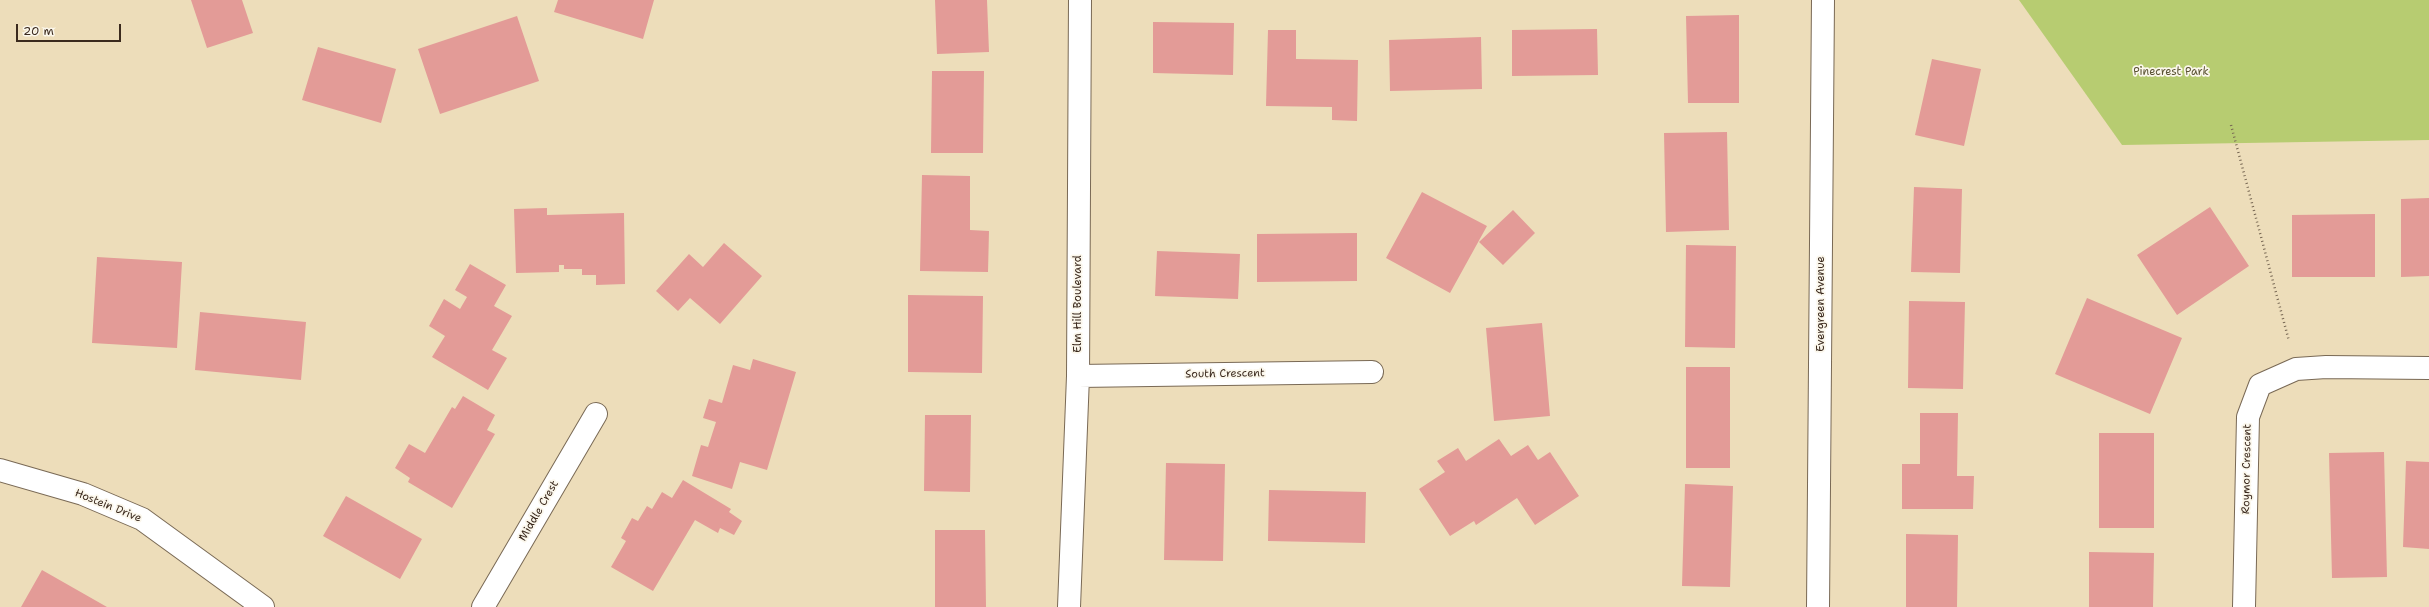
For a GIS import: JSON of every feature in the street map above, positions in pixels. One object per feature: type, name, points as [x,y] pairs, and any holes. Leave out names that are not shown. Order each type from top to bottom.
[{"type":"street","name":"Elm Hill Boulevard","points":[[1069,607],[1078,376],[1080,0]]},
{"type":"street","name":"Evergreen Avenue","points":[[1818,607],[1823,0]]},
{"type":"street","name":"Roymor Crescent","points":[[2244,607],[2248,417],[2260,385],[2296,369],[2326,367],[2429,368]]},
{"type":"street","name":"South Crescent","points":[[1078,376],[1372,372]]},
{"type":"street","name":"Middle Crest","points":[[483,607],[596,414]]},
{"type":"street","name":"Hostein Drive","points":[[0,470],[82,494],[142,519],[263,607]]},
{"type":"path","points":[[2231,126],[2296,369]]},
{"type":"green space","name":"Pinecrest Park","points":[[2019,0],[2429,0],[2429,140],[2122,145]]},
{"type":"building","points":[[191,0],[242,0],[253,33],[207,48]]},
{"type":"building","points":[[558,0],[654,0],[643,39],[554,12]]},
{"type":"building","points":[[935,0],[987,0],[989,52],[937,54]]},
{"type":"building","points":[[1739,15],[1739,103],[1688,103],[1686,16]]},
{"type":"building","points":[[517,16],[539,81],[440,114],[418,49]]},
{"type":"building","points":[[1153,22],[1234,23],[1233,75],[1153,73]]},
{"type":"building","points":[[1597,29],[1598,75],[1512,76],[1512,30]]},
{"type":"building","points":[[1268,30],[1296,30],[1296,59],[1358,60],[1357,121],[1332,120],[1332,107],[1266,106]]},
{"type":"building","points":[[1481,37],[1482,89],[1390,91],[1389,40]]},
{"type":"building","points":[[318,47],[396,69],[381,123],[302,100]]},
{"type":"building","points":[[1932,59],[1981,69],[1964,146],[1915,135]]},
{"type":"building","points":[[932,71],[984,71],[983,153],[931,153]]},
{"type":"building","points":[[1727,132],[1729,230],[1666,232],[1664,133]]},
{"type":"building","points":[[922,175],[970,176],[970,230],[989,231],[988,272],[920,271]]},
{"type":"building","points":[[1914,187],[1962,189],[1960,273],[1911,272]]},
{"type":"building","points":[[1422,192],[1487,226],[1450,293],[1386,258]]},
{"type":"building","points":[[2429,198],[2429,276],[2401,277],[2401,199]]},
{"type":"building","points":[[2210,207],[2249,266],[2177,315],[2137,255]]},
{"type":"building","points":[[547,208],[547,215],[624,213],[625,284],[596,285],[596,275],[582,275],[582,269],[564,269],[564,265],[559,265],[559,272],[516,273],[514,209]]},
{"type":"building","points":[[1513,210],[1535,233],[1503,265],[1479,242]]},
{"type":"building","points":[[2375,214],[2375,277],[2292,277],[2292,215]]},
{"type":"building","points":[[1357,233],[1357,281],[1257,282],[1257,234]]},
{"type":"building","points":[[724,243],[762,276],[720,324],[690,298],[678,311],[656,291],[689,254],[703,267]]},
{"type":"building","points":[[1686,245],[1736,246],[1735,348],[1685,347]]},
{"type":"building","points":[[1157,251],[1240,254],[1238,299],[1155,296]]},
{"type":"building","points":[[97,257],[182,262],[177,348],[92,343]]},
{"type":"building","points":[[470,264],[506,285],[494,306],[512,316],[492,350],[507,358],[488,390],[432,357],[445,336],[429,326],[444,299],[460,309],[467,297],[455,290]]},
{"type":"building","points":[[908,295],[983,296],[982,373],[908,372]]},
{"type":"building","points":[[2087,298],[2182,338],[2150,414],[2055,374]]},
{"type":"building","points":[[1909,301],[1965,302],[1963,389],[1908,388]]},
{"type":"building","points":[[200,312],[306,322],[301,380],[195,370]]},
{"type":"building","points":[[1542,323],[1550,416],[1494,421],[1486,328]]},
{"type":"building","points":[[753,359],[796,372],[767,470],[740,462],[732,489],[692,476],[701,445],[708,447],[716,422],[703,418],[709,399],[722,403],[733,365],[750,370]]},
{"type":"building","points":[[1686,367],[1730,367],[1730,468],[1686,468]]},
{"type":"building","points":[[463,396],[495,415],[487,430],[495,434],[452,508],[408,482],[410,478],[395,468],[409,444],[425,453],[452,407],[455,409]]},
{"type":"building","points":[[1920,413],[1958,413],[1957,476],[1974,476],[1973,509],[1902,509],[1902,464],[1920,464]]},
{"type":"building","points":[[925,415],[971,415],[970,492],[924,491]]},
{"type":"building","points":[[2099,433],[2154,433],[2154,528],[2099,528]]},
{"type":"building","points":[[1499,439],[1511,456],[1528,445],[1538,460],[1550,452],[1579,496],[1535,525],[1517,498],[1476,525],[1474,521],[1450,536],[1419,489],[1445,472],[1437,461],[1458,448],[1466,461]]},
{"type":"building","points":[[2384,452],[2387,577],[2332,578],[2329,453]]},
{"type":"building","points":[[2406,461],[2429,462],[2429,549],[2403,547]]},
{"type":"building","points":[[1166,463],[1225,464],[1223,561],[1164,560]]},
{"type":"building","points":[[683,480],[731,509],[729,512],[742,521],[734,535],[720,528],[718,533],[695,520],[653,591],[611,567],[626,541],[621,538],[632,518],[638,521],[647,506],[652,509],[662,492],[672,498]]},
{"type":"building","points":[[1685,484],[1733,486],[1730,587],[1682,586]]},
{"type":"building","points":[[1269,490],[1366,492],[1365,543],[1268,541]]},
{"type":"building","points":[[346,496],[422,539],[400,579],[323,536]]},
{"type":"building","points":[[935,530],[985,530],[986,607],[935,607]]},
{"type":"building","points":[[1906,534],[1958,535],[1957,607],[1906,607]]},
{"type":"building","points":[[2089,552],[2154,553],[2153,607],[2089,607]]},
{"type":"building","points":[[42,570],[107,607],[21,607]]}]
